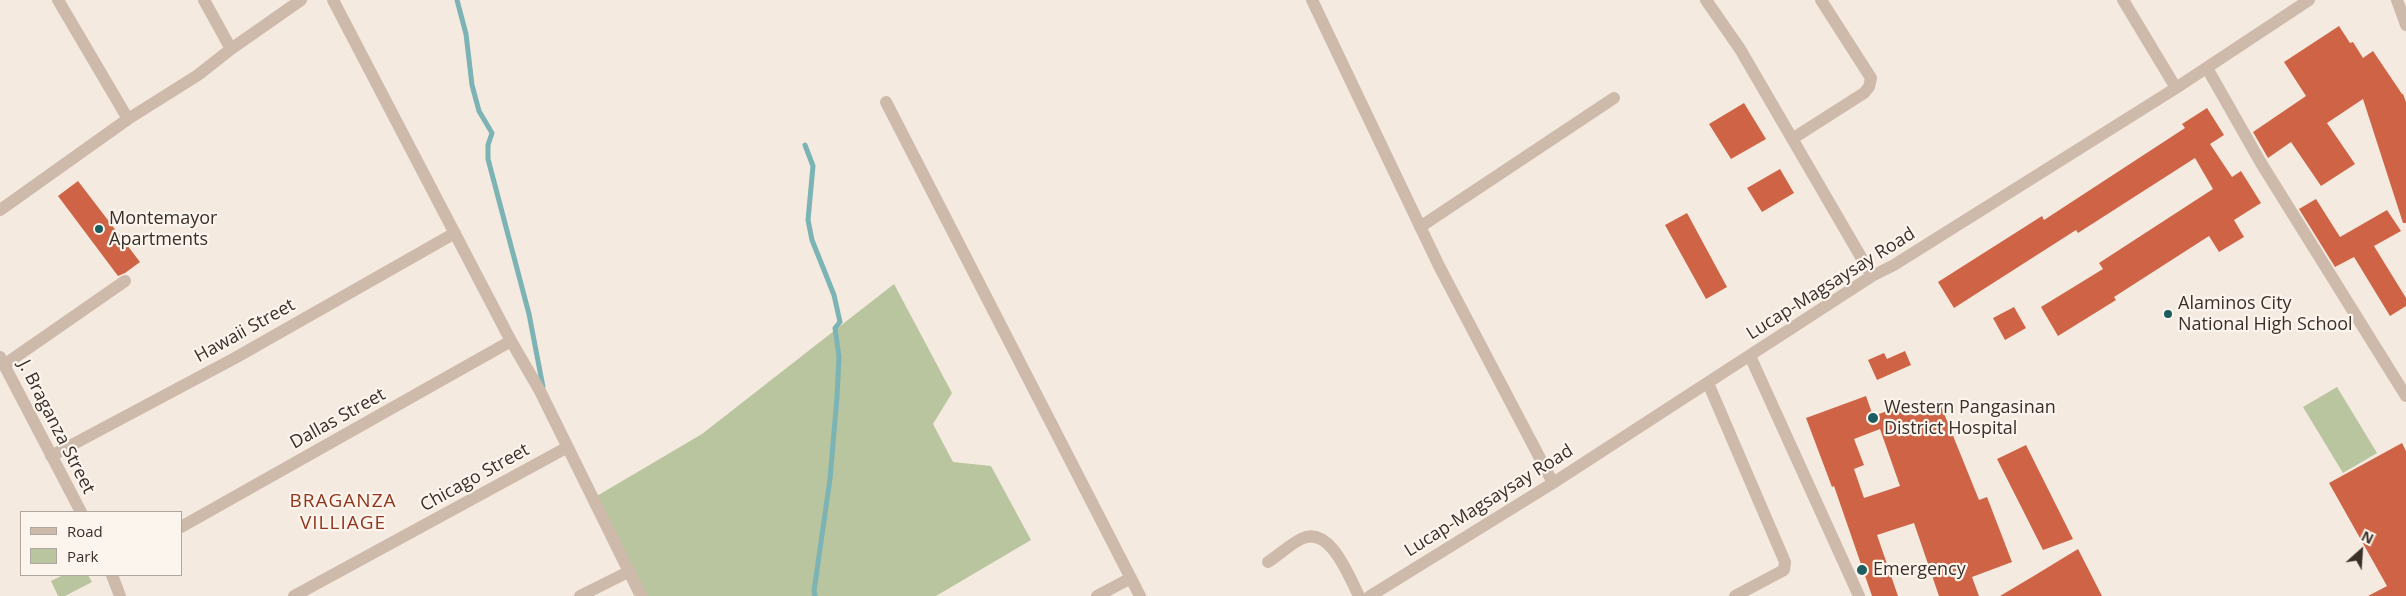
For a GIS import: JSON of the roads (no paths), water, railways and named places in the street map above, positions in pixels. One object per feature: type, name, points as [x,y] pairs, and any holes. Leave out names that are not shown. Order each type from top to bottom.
[{"type":"street","points":[[58,0],[128,119]]},
{"type":"street","points":[[204,0],[231,49]]},
{"type":"street","points":[[0,210],[128,119],[198,75],[231,49],[301,0]]},
{"type":"street","points":[[332,0],[511,341],[540,391],[566,448],[641,596]]},
{"type":"street","points":[[1312,0],[1420,227],[1552,483]]},
{"type":"street","points":[[1706,0],[1740,49],[1872,276]]},
{"type":"street","points":[[1792,139],[1864,93],[1871,83],[1871,78],[1820,0]]},
{"type":"street","points":[[2123,0],[2176,88]]},
{"type":"street","name":"Lucap-Magsaysay Road","points":[[1370,596],[1552,483],[1872,276],[1894,265],[2176,88],[2309,0]]},
{"type":"street","points":[[2397,0],[2406,25]]},
{"type":"street","points":[[2207,68],[2316,253],[2406,396]]},
{"type":"street","points":[[1420,227],[1614,98]]},
{"type":"street","points":[[886,102],[1140,596]]},
{"type":"street","name":"Hawaii Street","points":[[51,456],[235,358],[454,233]]},
{"type":"street","points":[[2,361],[125,281]]},
{"type":"street","name":"Dallas Street","points":[[182,526],[511,341]]},
{"type":"street","points":[[1750,356],[1859,596]]},
{"type":"street","name":"J. Braganza Street","points":[[2,361],[79,511]]},
{"type":"street","points":[[1708,383],[1785,562],[1784,570],[1735,596]]},
{"type":"street","name":"Chicago Street","points":[[294,596],[566,448]]},
{"type":"street","points":[[1268,562],[1301,539],[1309,536],[1322,538],[1334,550],[1359,596]]},
{"type":"street","points":[[580,596],[630,571]]},
{"type":"street","points":[[112,576],[120,596]]},
{"type":"street","points":[[1097,596],[1131,578]]},
{"type":"waterway","points":[[457,0],[466,34],[472,85],[479,111],[492,133],[488,145],[488,159],[529,314],[543,387]]},
{"type":"waterway","points":[[805,145],[813,166],[808,220],[812,240],[834,295],[840,322],[835,328],[839,357],[837,397],[830,479],[814,591],[815,596]]},
{"type":"place","name":"Montemayor Apartments","points":[[99,229]]},
{"type":"place","name":"Alaminos City National High School","points":[[2168,314]]},
{"type":"place","name":"Western Pangasinan District Hospital","points":[[1873,418]]},
{"type":"place","name":"Emergency","points":[[1862,570]]},
{"type":"district","name":"BRAGANZA VILLIAGE","points":[[343,513]]}]
